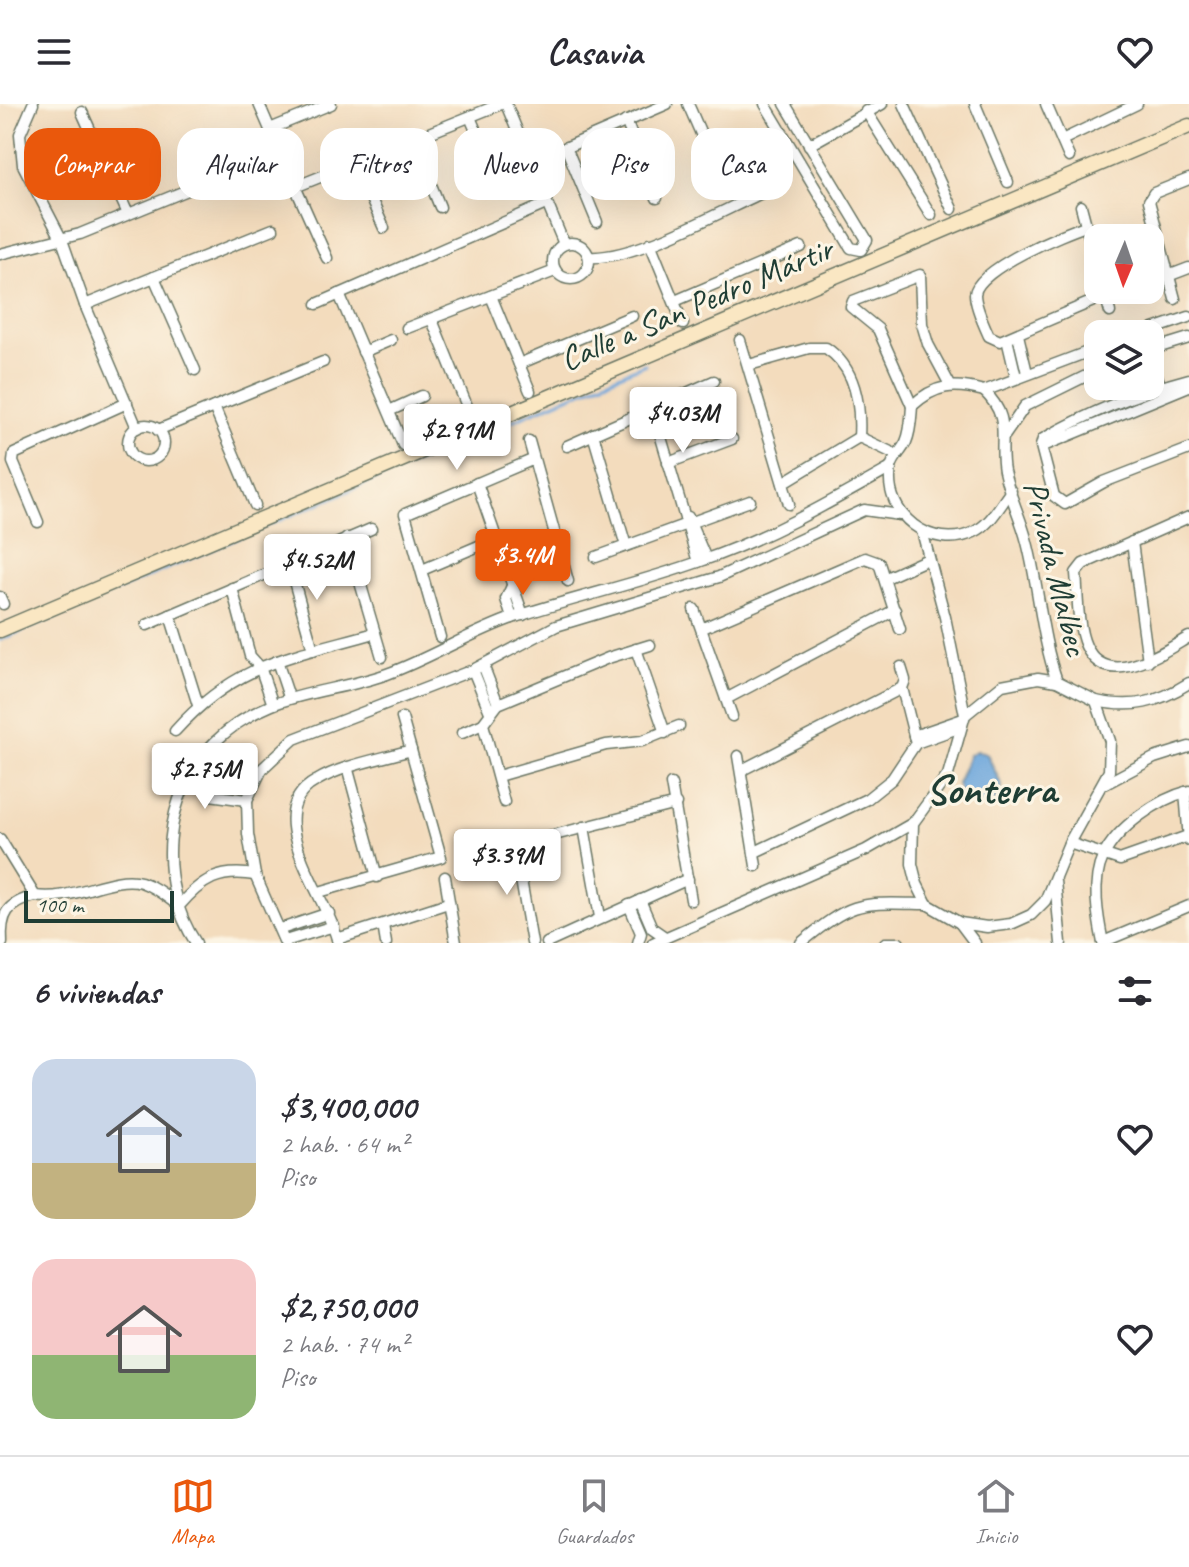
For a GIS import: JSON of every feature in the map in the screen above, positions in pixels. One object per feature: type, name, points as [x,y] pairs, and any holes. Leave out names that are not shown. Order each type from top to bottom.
[{"type":"main road","name":"Calle a San Pedro Mártir","points":[[0,630],[1189,126]]},
{"type":"street","points":[[33,104],[20,134],[20,155],[62,240],[85,305],[137,428]]},
{"type":"street","points":[[259,104],[270,128]]},
{"type":"street","points":[[272,128],[331,104]]},
{"type":"street","points":[[438,130],[503,104],[514,128]]},
{"type":"street","points":[[597,222],[566,147],[667,104]]},
{"type":"street","points":[[688,104],[698,128]]},
{"type":"street","points":[[765,104],[851,248],[861,250],[867,240],[785,104]]},
{"type":"street","points":[[809,145],[882,104]]},
{"type":"street","points":[[904,104],[952,209]]},
{"type":"street","points":[[975,104],[1008,182]]},
{"type":"street","points":[[1046,104],[1069,157]]},
{"type":"street","points":[[1062,140],[1118,108],[1137,104]]},
{"type":"street","points":[[866,111],[931,215]]},
{"type":"street","points":[[82,112],[128,214]]},
{"type":"street","points":[[470,117],[475,128]]},
{"type":"street","points":[[626,121],[629,128]]},
{"type":"street","points":[[1175,299],[1149,198],[1189,179]]},
{"type":"street","points":[[0,254],[62,240],[177,194]]},
{"type":"street","points":[[301,200],[327,258]]},
{"type":"street","points":[[372,200],[384,228]]},
{"type":"street","points":[[437,200],[440,207]]},
{"type":"street","points":[[544,200],[564,244]]},
{"type":"street","points":[[589,257],[609,257],[650,243],[746,200]]},
{"type":"street","points":[[317,304],[546,204]]},
{"type":"street","points":[[1081,206],[1086,224]]},
{"type":"street","points":[[1084,227],[1044,241],[1013,258],[977,288],[976,299],[993,340],[1013,337],[1084,303]]},
{"type":"street","points":[[85,305],[273,229]]},
{"type":"street","points":[[650,243],[683,324]]},
{"type":"street","points":[[564,244],[578,244],[589,257],[588,269],[576,279],[568,279],[555,271],[553,258],[564,244]]},
{"type":"street","points":[[675,301],[801,247]]},
{"type":"street","points":[[1168,276],[1189,268]]},
{"type":"street","points":[[407,328],[555,271]]},
{"type":"street","points":[[900,515],[892,494],[891,468],[907,440],[912,406],[890,350],[878,329],[851,307],[853,301],[920,275],[922,324],[928,344],[950,385]]},
{"type":"street","points":[[154,277],[195,370]]},
{"type":"street","points":[[339,294],[403,445]]},
{"type":"street","points":[[491,296],[530,391]]},
{"type":"street","points":[[1108,304],[1110,312]]},
{"type":"street","points":[[519,364],[632,316]]},
{"type":"street","points":[[1164,326],[1189,317]]},
{"type":"street","points":[[432,320],[471,416]]},
{"type":"street","points":[[1013,337],[1022,375]]},
{"type":"street","points":[[1164,348],[1189,338]]},
{"type":"street","points":[[363,352],[391,340]]},
{"type":"street","points":[[740,340],[789,504]]},
{"type":"street","points":[[749,365],[809,348],[826,348],[847,370],[857,399],[859,437]]},
{"type":"street","points":[[912,406],[929,392],[950,385],[984,391],[1084,353]]},
{"type":"street","points":[[158,430],[323,362]]},
{"type":"street","points":[[1005,435],[1025,406],[1084,377]]},
{"type":"street","points":[[1164,389],[1189,379]]},
{"type":"street","points":[[567,446],[714,381]]},
{"type":"street","points":[[1164,390],[1189,386]]},
{"type":"street","name":"Privada Malbec","points":[[984,391],[999,410],[1005,435],[1004,469],[1026,538],[1039,595],[1044,640],[1057,681],[1096,701],[1110,741],[1109,771],[1103,785]]},
{"type":"street","points":[[389,411],[422,396]]},
{"type":"street","points":[[1136,400],[1062,428],[1043,439],[1041,453],[1054,496],[1065,504],[1104,482],[1189,449]]},
{"type":"street","points":[[38,522],[13,462],[14,454],[127,403]]},
{"type":"street","points":[[214,407],[255,505]]},
{"type":"street","points":[[652,407],[702,561]]},
{"type":"street","points":[[148,425],[158,430],[163,440],[161,452],[152,460],[141,460],[128,448],[129,436],[137,428],[148,425]]},
{"type":"street","points":[[593,434],[626,546]]},
{"type":"street","points":[[859,437],[897,455]]},
{"type":"street","points":[[783,483],[859,437]]},
{"type":"street","points":[[668,463],[732,439]]},
{"type":"street","points":[[529,441],[568,581]]},
{"type":"street","points":[[440,637],[405,514],[532,460]]},
{"type":"street","points":[[196,943],[179,906],[170,863],[169,836],[180,797],[215,742],[272,702],[386,674],[512,618],[702,561],[807,516],[891,468]]},
{"type":"street","points":[[477,483],[523,615]]},
{"type":"street","points":[[334,926],[285,942],[255,875],[248,834],[247,800],[262,769],[294,739],[478,667],[556,626],[719,577],[864,510],[900,515],[922,531],[950,538],[975,532],[989,521],[1011,491]]},
{"type":"street","points":[[596,557],[687,519],[750,501]]},
{"type":"street","points":[[1189,519],[1132,542],[1077,570],[1085,645],[1102,663],[1130,667],[1148,661],[1189,637]]},
{"type":"street","points":[[147,625],[371,529]]},
{"type":"street","points":[[653,943],[866,850],[913,823],[948,775],[963,721],[945,617],[922,531]]},
{"type":"street","points":[[347,538],[382,657]]},
{"type":"street","points":[[422,570],[495,539]]},
{"type":"street","points":[[1132,542],[1148,661]]},
{"type":"street","points":[[703,628],[859,559],[877,561],[887,581],[900,629]]},
{"type":"street","points":[[289,563],[313,650]]},
{"type":"street","points":[[887,581],[929,563]]},
{"type":"street","points":[[512,586],[506,599],[512,618]]},
{"type":"street","points":[[232,588],[250,656],[260,667],[272,702]]},
{"type":"street","points":[[694,609],[732,716]]},
{"type":"street","points":[[726,699],[895,610]]},
{"type":"street","points":[[170,615],[198,705]]},
{"type":"street","points":[[175,731],[198,705],[234,678],[277,661],[375,633]]},
{"type":"street","points":[[462,733],[483,724],[494,708],[650,645]]},
{"type":"street","points":[[636,649],[665,733]]},
{"type":"street","points":[[277,661],[289,697]]},
{"type":"street","points":[[478,667],[494,708]]},
{"type":"street","points":[[901,667],[905,680],[902,688],[915,740]]},
{"type":"street","points":[[755,852],[867,799],[892,779],[915,740],[963,721],[1002,685],[1027,678],[1057,681]]},
{"type":"street","points":[[1096,701],[1135,706],[1153,703],[1189,683]]},
{"type":"street","points":[[742,770],[902,688]]},
{"type":"street","points":[[319,892],[441,857],[402,718]]},
{"type":"street","points":[[483,724],[504,802]]},
{"type":"street","points":[[498,776],[594,747],[642,741],[679,726]]},
{"type":"street","points":[[801,943],[833,917],[862,903],[927,904],[960,923],[987,927],[1022,921],[1039,909],[1069,843],[1103,785],[1154,758],[1189,747]]},
{"type":"street","points":[[411,750],[308,786],[298,797],[291,817],[291,833],[329,913],[337,941],[448,903]]},
{"type":"street","points":[[738,756],[756,866]]},
{"type":"street","points":[[348,770],[377,877]]},
{"type":"street","points":[[194,771],[210,795],[247,800]]},
{"type":"street","points":[[671,784],[691,900]]},
{"type":"street","points":[[1069,843],[1103,857],[1120,860],[1188,839],[1187,791],[1144,810],[1103,857],[1096,904],[1103,942],[1189,906]]},
{"type":"street","points":[[491,851],[676,804]]},
{"type":"street","points":[[913,823],[912,864],[927,904]]},
{"type":"street","points":[[584,827],[600,917]]},
{"type":"street","points":[[0,839],[35,896]]},
{"type":"street","points":[[515,845],[532,943]]},
{"type":"street","points":[[179,906],[200,883],[211,877],[237,872],[255,875]]},
{"type":"street","points":[[445,877],[456,943]]},
{"type":"street","points":[[1055,878],[1061,943]]},
{"type":"street","points":[[547,943],[688,879]]},
{"type":"street","points":[[2,943],[0,934],[4,912],[9,905],[35,896],[68,897],[133,881],[154,888],[179,906]]},
{"type":"street","points":[[640,900],[652,928],[665,937]]},
{"type":"street","points":[[629,905],[639,938],[652,928]]},
{"type":"street","points":[[281,929],[329,913]]},
{"type":"street","points":[[960,923],[974,943]]},
{"type":"street","points":[[383,925],[386,943]]},
{"type":"street","points":[[885,943],[899,943]]},
{"type":"water","points":[[976,751],[987,754],[1002,786],[993,803],[970,803],[957,784],[969,755]]},
{"type":"waterway","points":[[0,640],[645,364]]},
{"type":"district","name":"Sonterra","points":[[991,788]]}]
